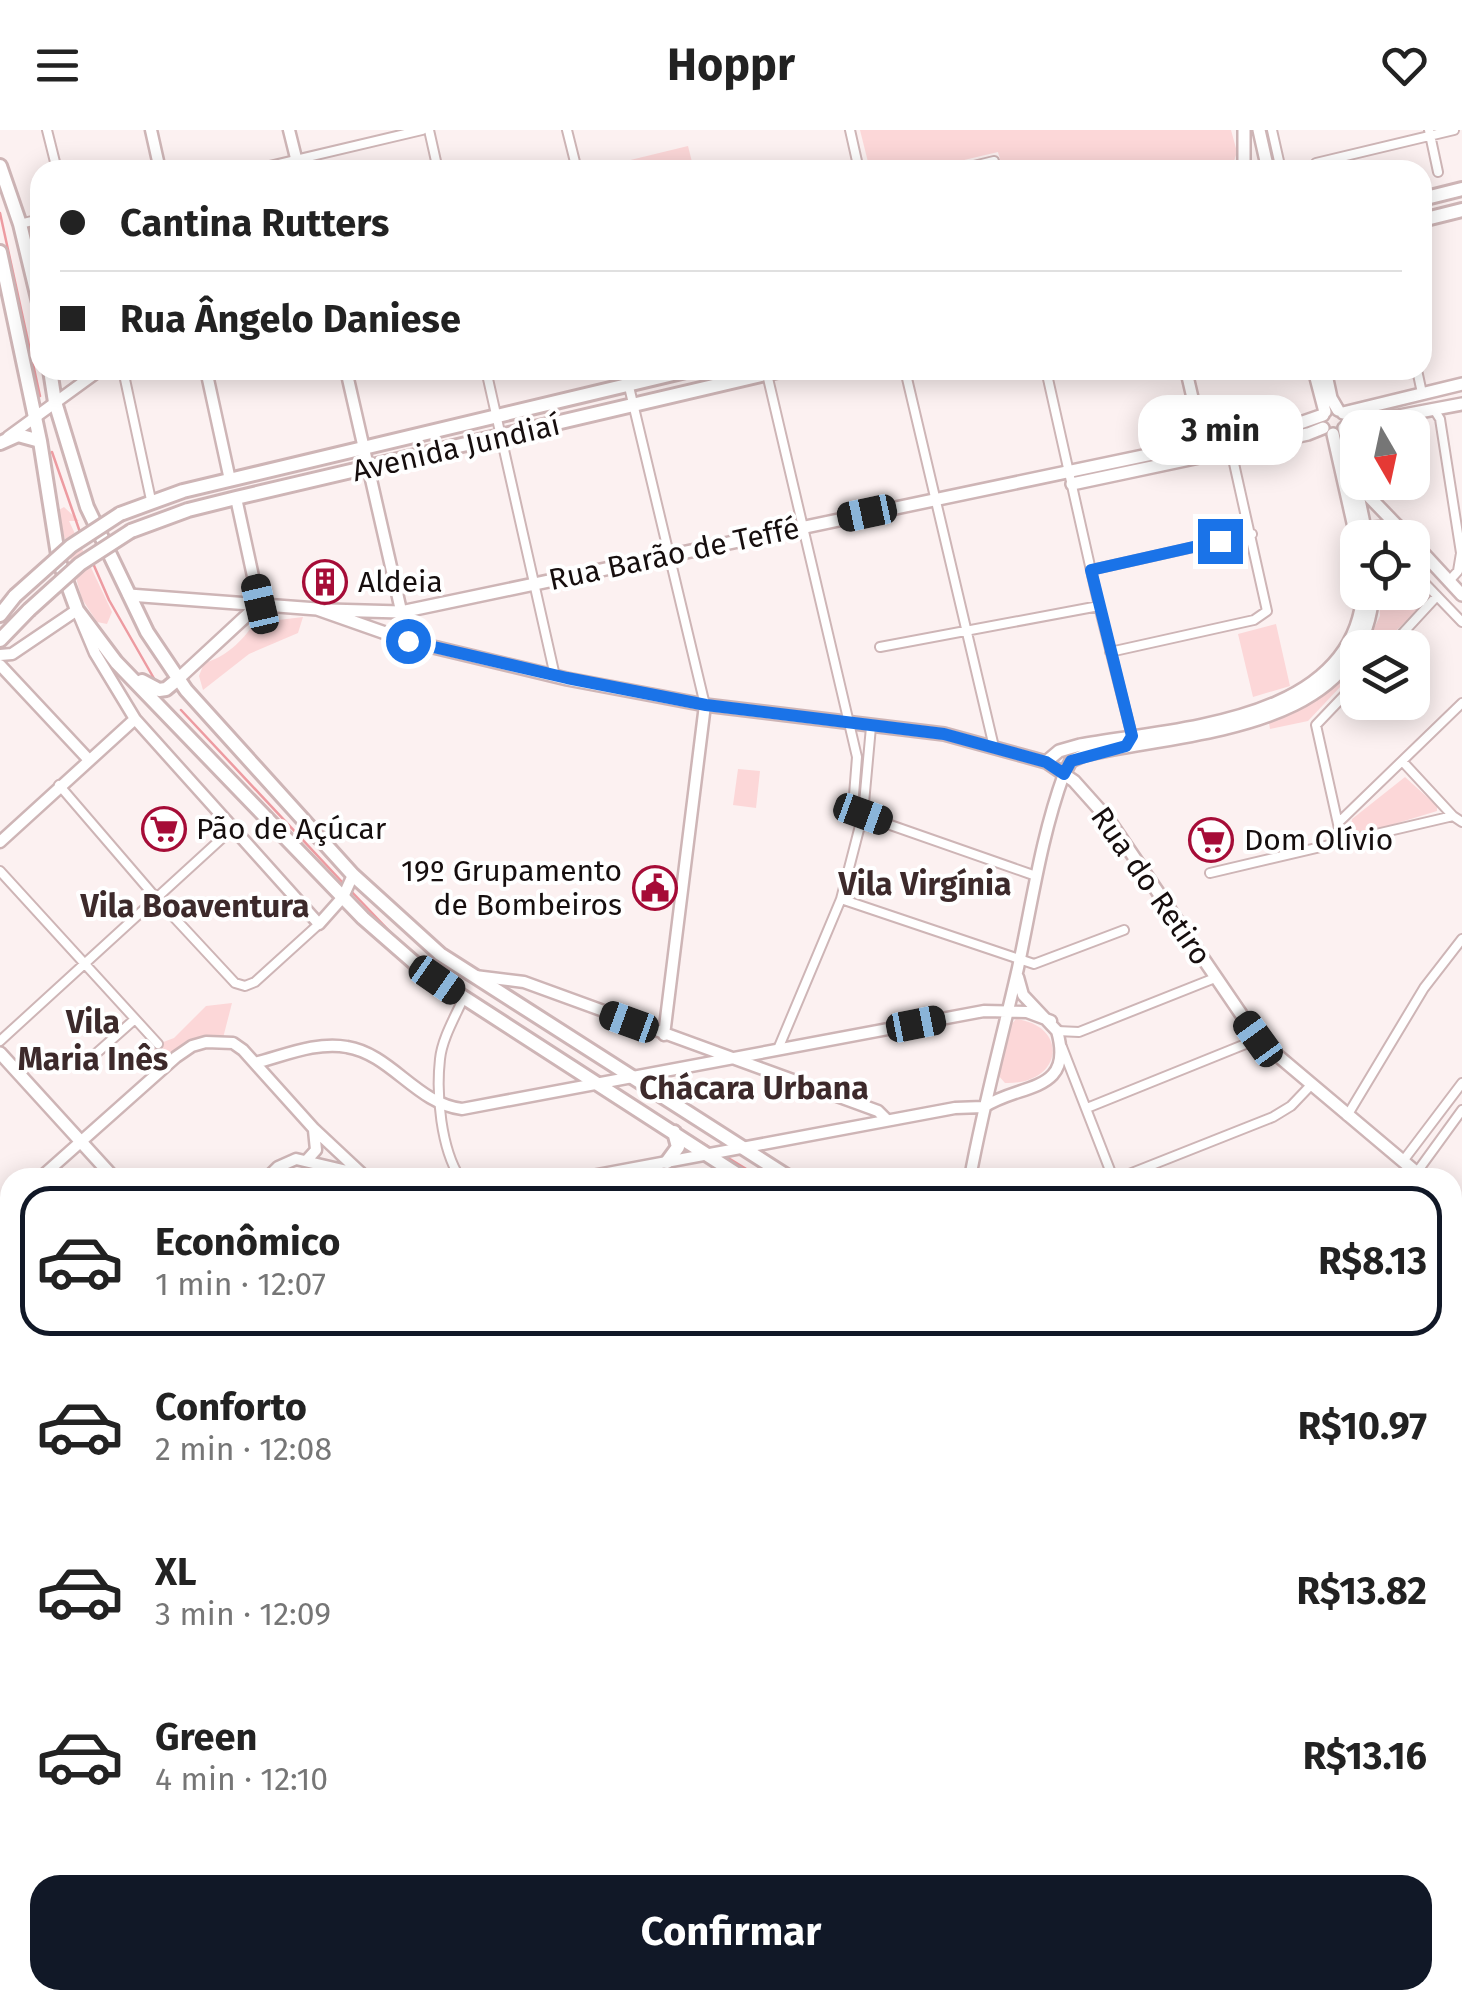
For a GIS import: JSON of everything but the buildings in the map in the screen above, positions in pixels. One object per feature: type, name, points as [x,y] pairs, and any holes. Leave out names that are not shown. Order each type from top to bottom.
[{"type":"main road","points":[[1244,130],[1245,160]]},
{"type":"main road","points":[[1259,130],[1266,160]]},
{"type":"main road","points":[[0,166],[30,266]]},
{"type":"main road","points":[[1432,197],[1462,190]]},
{"type":"main road","points":[[1432,218],[1462,210]]},
{"type":"main road","points":[[0,252],[13,302],[59,561],[77,610],[116,662],[347,888],[426,973],[732,1168]]},
{"type":"main road","points":[[52,380],[87,507],[147,632],[178,679],[347,888],[474,976],[774,1168]]},
{"type":"main road","name":"Avenida Jundiaí","points":[[6,605],[71,546],[120,514],[151,500],[498,416],[617,380]]},
{"type":"main road","name":"Avenida Jundiaí","points":[[0,640],[80,564],[131,531],[188,510],[734,380]]},
{"type":"main road","points":[[1318,380],[1340,438]]},
{"type":"main road","points":[[1327,380],[1353,520]]},
{"type":"main road","name":"Rua Barão de Teffé","points":[[1075,479],[1094,466],[1204,449],[1231,450],[1308,434],[1334,421],[1462,384]]},
{"type":"main road","points":[[1422,393],[1435,411]]},
{"type":"main road","name":"Rua Barão de Teffé","points":[[317,609],[401,612],[933,498],[1075,479],[1300,423],[1435,411],[1462,404]]},
{"type":"main road","points":[[0,443],[50,424],[68,444]]},
{"type":"main road","points":[[1075,479],[1094,466]]},
{"type":"main road","points":[[1373,500],[1392,520]]},
{"type":"main road","points":[[1430,560],[1462,595]]},
{"type":"main road","name":"Rua do Retiro","points":[[129,595],[317,609],[408,641],[555,676],[706,705],[944,734],[1046,762],[1064,774],[1108,819],[1258,1039],[1412,1168]]},
{"type":"main road","points":[[236,602],[241,624]]},
{"type":"main road","points":[[116,662],[153,689],[166,689],[260,604]]},
{"type":"main road","name":"Rua do Retiro","points":[[241,624],[286,608]]},
{"type":"main road","points":[[1064,774],[1071,761],[1129,741],[1242,715],[1292,697],[1329,668],[1344,650],[1359,610]]},
{"type":"main road","points":[[1046,762],[1059,751],[1245,725],[1276,716],[1336,675],[1353,656],[1370,610]]},
{"type":"main road","points":[[0,1053],[105,1168]]},
{"type":"main road","points":[[668,1162],[678,1147],[674,1132]]},
{"type":"street","points":[[47,130],[54,160]]},
{"type":"street","points":[[151,130],[158,160]]},
{"type":"street","points":[[290,130],[297,160]]},
{"type":"street","points":[[316,160],[426,130],[435,160]]},
{"type":"street","points":[[568,130],[575,160]]},
{"type":"street","points":[[850,130],[857,160]]},
{"type":"street","points":[[1272,130],[1279,160]]},
{"type":"street","points":[[1327,160],[1454,130]]},
{"type":"street","points":[[1430,133],[1438,172]]},
{"type":"street","points":[[20,224],[30,222]]},
{"type":"street","points":[[0,443],[37,429],[56,402],[86,380]]},
{"type":"street","points":[[125,380],[151,500]]},
{"type":"street","points":[[208,380],[230,480]]},
{"type":"street","points":[[348,380],[408,641]]},
{"type":"street","points":[[489,380],[555,676]]},
{"type":"street","points":[[628,380],[706,705],[664,1035]]},
{"type":"street","points":[[768,380],[857,757],[853,808],[856,813],[1036,876]]},
{"type":"street","points":[[907,380],[994,746]]},
{"type":"street","points":[[1049,380],[1075,479],[1129,741]]},
{"type":"street","points":[[1188,380],[1204,449]]},
{"type":"street","points":[[1419,380],[1422,393]]},
{"type":"street","points":[[1435,411],[1440,419],[1461,553],[1458,572],[1449,581]]},
{"type":"street","points":[[1110,652],[1262,617],[1268,602],[1231,450]]},
{"type":"street","points":[[236,498],[260,604]]},
{"type":"street","points":[[1091,570],[1252,534]]},
{"type":"street","points":[[1430,588],[1462,622]]},
{"type":"street","points":[[1406,630],[1438,596]]},
{"type":"street","points":[[880,646],[1099,606]]},
{"type":"street","points":[[0,655],[12,654],[77,610],[95,653],[134,719],[319,924]]},
{"type":"street","points":[[0,665],[89,760]]},
{"type":"street","points":[[1340,700],[1316,725],[1342,842]]},
{"type":"street","points":[[1338,823],[1462,703]]},
{"type":"street","points":[[0,842],[134,719]]},
{"type":"street","points":[[778,1049],[841,899],[863,814],[870,726]]},
{"type":"street","points":[[1403,762],[1462,822]]},
{"type":"street","points":[[972,1168],[1036,876],[1064,774]]},
{"type":"street","points":[[59,785],[235,984],[246,986],[255,982],[319,924],[347,888]]},
{"type":"street","points":[[1210,873],[1453,816]]},
{"type":"street","points":[[0,1041],[232,829]]},
{"type":"street","points":[[0,871],[158,1044]]},
{"type":"street","points":[[841,899],[1034,964],[1124,930]]},
{"type":"street","points":[[1347,1116],[1424,988],[1462,939]]},
{"type":"street","points":[[1017,973],[1023,995],[1057,1037],[1112,1168]]},
{"type":"street","points":[[474,976],[524,982],[664,1035],[736,1057],[878,1111],[887,1120]]},
{"type":"street","points":[[1057,1037],[1079,1032],[1214,978]]},
{"type":"street","points":[[512,1000],[524,982]]},
{"type":"street","points":[[454,1168],[444,1138],[440,1059],[463,999]]},
{"type":"street","points":[[255,1063],[319,1048],[352,1047],[442,1107],[462,1110],[984,1011],[1027,1012],[1057,1037]]},
{"type":"street","points":[[82,1066],[135,1020]]},
{"type":"street","points":[[1054,1073],[1057,1037]]},
{"type":"street","points":[[1087,1108],[1258,1039]]},
{"type":"street","points":[[51,1168],[192,1046],[220,1041],[233,1044],[255,1063],[356,1168]]},
{"type":"street","points":[[638,1168],[887,1120],[983,1107],[1010,1093],[1037,1088],[1054,1073],[1074,1077]]},
{"type":"street","points":[[992,1074],[1000,1088],[1010,1093]]},
{"type":"street","points":[[1142,1168],[1272,1117],[1291,1106],[1312,1084]]},
{"type":"street","points":[[1403,1161],[1461,1086]]},
{"type":"street","points":[[1425,1168],[1462,1110]]},
{"type":"street","points":[[306,1161],[316,1150],[314,1128]]},
{"type":"street","points":[[279,1168],[288,1161],[306,1161],[338,1168]]},
{"type":"shaded area","points":[[860,130],[1231,130],[1237,152],[1234,160],[1000,160],[998,152],[964,160],[868,160]]},
{"type":"shaded area","points":[[688,146],[692,160],[630,160]]},
{"type":"shaded area","points":[[64,507],[79,521],[69,521],[112,612],[107,624],[97,622],[82,599],[57,511]]},
{"type":"shaded area","points":[[1380,610],[1418,610],[1397,630],[1373,630]]},
{"type":"shaded area","points":[[303,617],[298,633],[249,654],[203,690],[199,676],[204,663],[232,648],[254,623]]},
{"type":"shaded area","points":[[1276,624],[1290,686],[1253,697],[1238,634]]},
{"type":"shaded area","points":[[1340,678],[1340,687],[1308,721],[1270,729],[1269,723],[1296,712]]},
{"type":"shaded area","points":[[738,769],[760,771],[756,808],[733,805]]},
{"type":"shaded area","points":[[1405,777],[1437,806],[1437,811],[1356,833],[1351,828],[1352,819]]},
{"type":"shaded area","points":[[232,1003],[223,1038],[184,1045],[157,1070],[147,1059],[158,1044],[174,1038],[206,1006]]},
{"type":"shaded area","points":[[1016,1019],[1045,1032],[1052,1043],[1052,1054],[1039,1075],[1005,1083],[998,1075],[1009,1027]]},
{"type":"waterway","points":[[0,213],[30,350]]},
{"type":"waterway","points":[[37,380],[40,396]]},
{"type":"waterway","points":[[52,452],[81,535]]},
{"type":"waterway","points":[[92,561],[109,600],[156,682]]},
{"type":"waterway","points":[[181,710],[344,884]]},
{"type":"waterway","points":[[350,890],[396,938]]},
{"type":"waterway","points":[[678,1128],[714,1150]]},
{"type":"waterway","points":[[725,1156],[745,1168]]},
{"type":"place","name":"Aldeia","points":[[325,582]]},
{"type":"place","name":"Pão de Açúcar","points":[[164,829]]},
{"type":"place","name":"Dom Olívio","points":[[1211,840]]},
{"type":"place","name":"19º Grupamento de Bombeiros","points":[[655,888]]},
{"type":"district","name":"Vila Virgínia","points":[[925,884]]},
{"type":"district","name":"Vila Boaventura","points":[[195,906]]},
{"type":"district","name":"Vila Maria Inês","points":[[93,1040]]},
{"type":"district","name":"Chácara Urbana","points":[[754,1088]]},
{"type":"route","points":[[408,641],[706,705],[944,734],[1046,762],[1064,774],[1071,761],[1126,746],[1132,736],[1091,570],[1220,541]]}]
